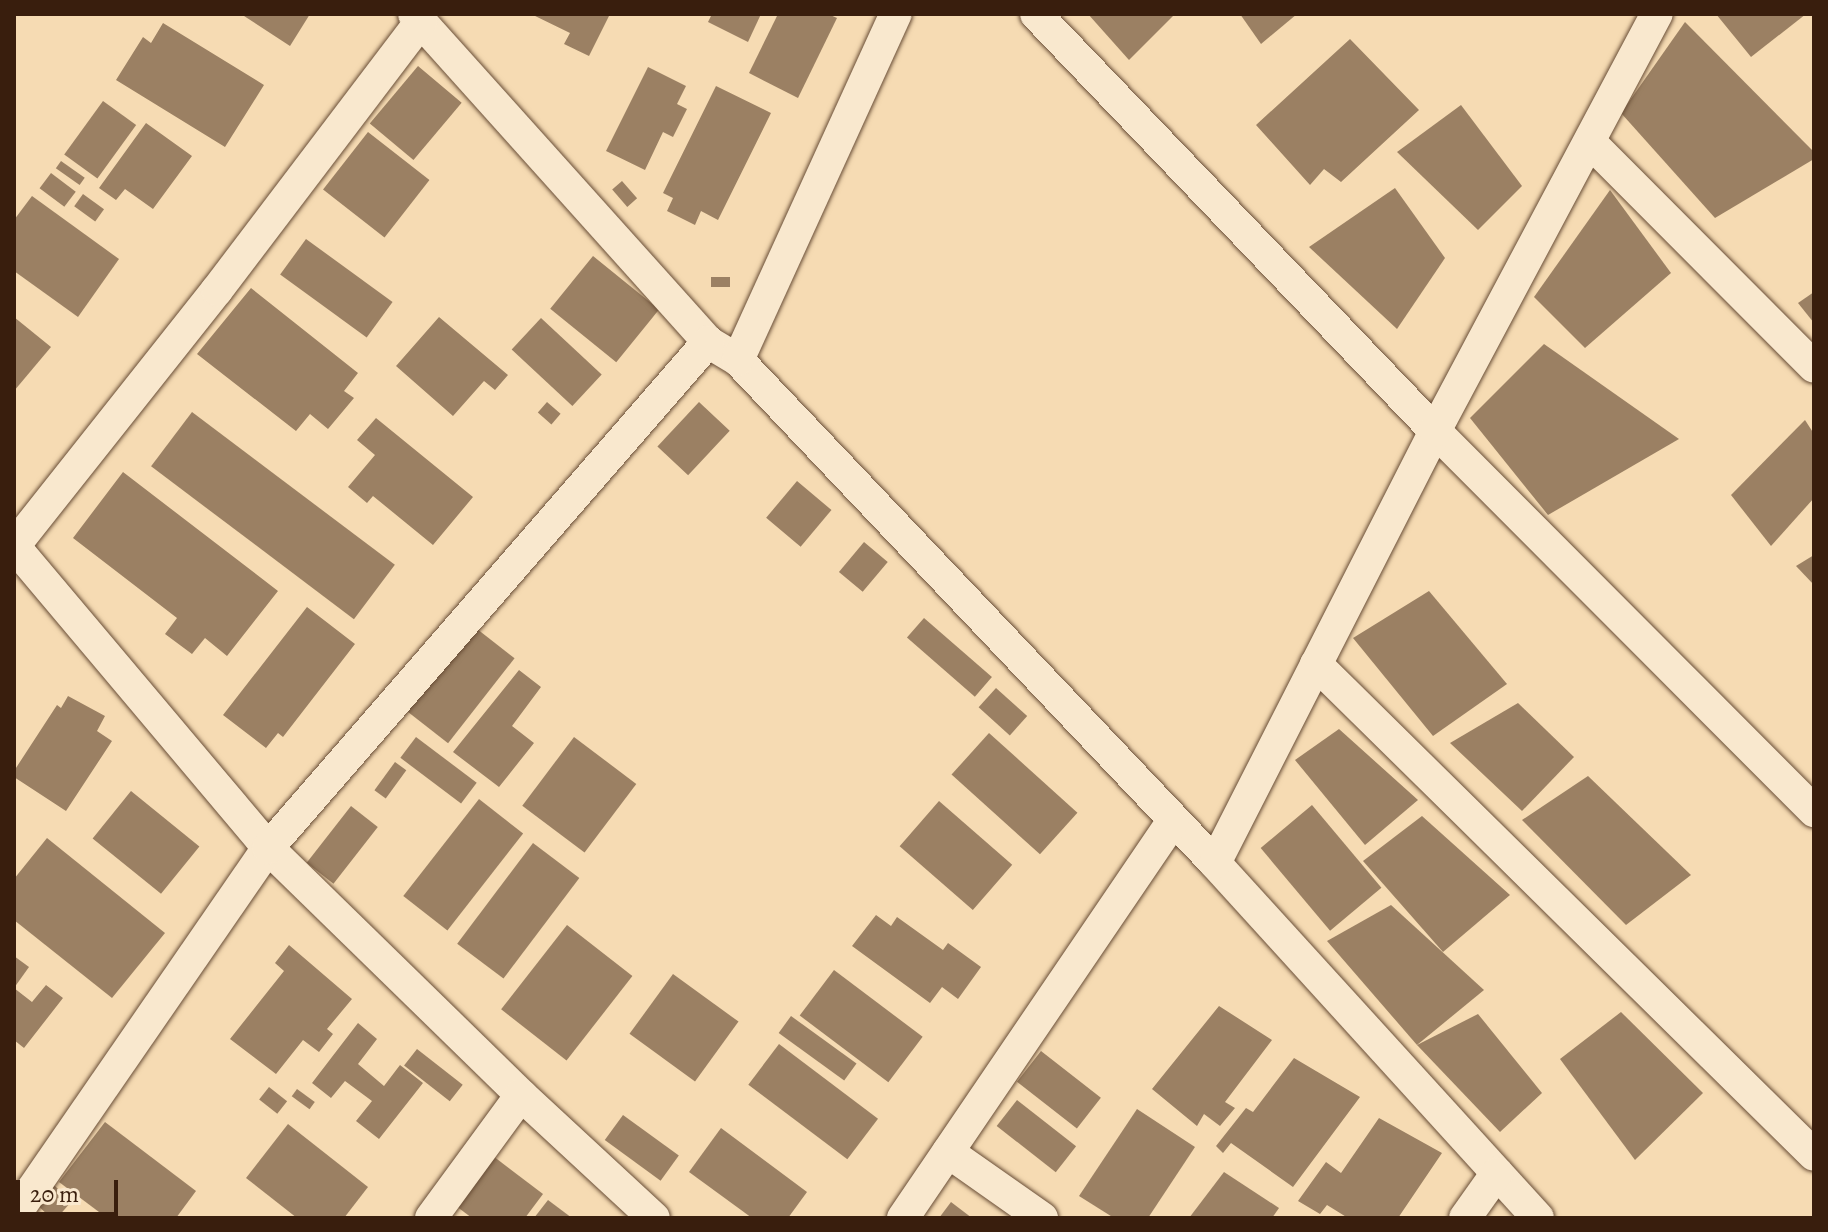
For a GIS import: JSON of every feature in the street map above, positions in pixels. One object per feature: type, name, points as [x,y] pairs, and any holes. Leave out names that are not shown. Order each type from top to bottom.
[{"type":"street","points":[[738,360],[896,14]]},
{"type":"street","points":[[1036,14],[1435,431],[1814,811]]},
{"type":"street","points":[[1215,863],[1435,431],[1657,14]]},
{"type":"street","points":[[654,1218],[521,1095],[268,848],[14,546],[432,23],[708,342],[738,360],[1215,863],[1538,1218]]},
{"type":"street","points":[[1590,142],[1814,367]]},
{"type":"street","points":[[18,1215],[268,848],[708,342]]},
{"type":"street","points":[[1316,664],[1814,1155]]},
{"type":"street","points":[[903,1218],[1173,821]]},
{"type":"street","points":[[431,1218],[521,1095]]},
{"type":"street","points":[[948,1152],[1042,1218]]},
{"type":"street","points":[[1465,1218],[1497,1173]]},
{"type":"building","points":[[241,14],[310,14],[290,46]]},
{"type":"building","points":[[531,14],[610,14],[589,56],[564,44],[570,33]]},
{"type":"building","points":[[712,14],[761,14],[748,42],[708,22]]},
{"type":"building","points":[[778,14],[828,14],[837,18],[798,98],[749,73]]},
{"type":"building","points":[[1088,14],[1175,14],[1129,60]]},
{"type":"building","points":[[1240,14],[1297,14],[1261,44]]},
{"type":"building","points":[[1716,14],[1806,14],[1751,57]]},
{"type":"building","points":[[1685,22],[1814,152],[1814,159],[1715,218],[1621,113]]},
{"type":"building","points":[[163,23],[264,85],[225,147],[116,80],[143,37],[151,43]]},
{"type":"building","points":[[1350,39],[1419,110],[1341,182],[1324,169],[1310,185],[1256,125]]},
{"type":"building","points":[[418,66],[462,103],[413,160],[370,123]]},
{"type":"building","points":[[648,67],[686,86],[677,104],[687,109],[673,137],[663,132],[645,170],[606,151]]},
{"type":"building","points":[[716,86],[771,113],[718,220],[701,211],[695,225],[667,211],[673,198],[663,193]]},
{"type":"building","points":[[103,101],[136,125],[97,178],[64,154]]},
{"type":"building","points":[[1461,105],[1522,186],[1478,230],[1397,152]]},
{"type":"building","points":[[146,123],[192,156],[153,209],[125,189],[116,200],[99,188]]},
{"type":"building","points":[[368,132],[429,180],[385,238],[323,190]]},
{"type":"building","points":[[61,161],[85,178],[80,185],[56,168]]},
{"type":"building","points":[[51,173],[76,192],[64,207],[40,188]]},
{"type":"building","points":[[622,181],[637,198],[627,207],[612,190]]},
{"type":"building","points":[[1395,188],[1445,258],[1397,329],[1309,247]]},
{"type":"building","points":[[1610,190],[1671,273],[1585,348],[1534,297]]},
{"type":"building","points":[[83,194],[104,209],[95,221],[74,206]]},
{"type":"building","points":[[32,196],[119,259],[78,317],[14,271],[14,220]]},
{"type":"building","points":[[306,239],[393,302],[367,337],[280,275]]},
{"type":"building","points":[[593,256],[659,309],[616,362],[550,309]]},
{"type":"building","points":[[711,277],[730,277],[730,287],[711,287]]},
{"type":"building","points":[[251,288],[358,373],[344,391],[354,398],[328,429],[310,414],[296,431],[197,354]]},
{"type":"building","points":[[1814,292],[1814,323],[1798,303]]},
{"type":"building","points":[[14,317],[51,347],[14,391]]},
{"type":"building","points":[[439,317],[508,375],[495,390],[484,381],[453,416],[396,366]]},
{"type":"building","points":[[541,318],[602,375],[572,406],[512,349]]},
{"type":"building","points":[[1544,344],[1679,439],[1548,515],[1470,418]]},
{"type":"building","points":[[547,402],[561,414],[551,424],[538,413]]},
{"type":"building","points":[[699,402],[730,431],[688,475],[657,447]]},
{"type":"building","points":[[192,412],[395,565],[354,619],[151,466]]},
{"type":"building","points":[[376,418],[473,497],[433,545],[373,496],[367,503],[348,487],[375,455],[357,440]]},
{"type":"building","points":[[1805,420],[1814,434],[1814,498],[1771,546],[1731,495]]},
{"type":"building","points":[[123,472],[278,591],[227,656],[205,638],[192,654],[165,634],[177,618],[73,538]]},
{"type":"building","points":[[797,481],[831,510],[801,547],[766,518]]},
{"type":"building","points":[[864,542],[888,562],[863,592],[839,572]]},
{"type":"building","points":[[1814,555],[1814,585],[1796,566]]},
{"type":"building","points":[[1429,591],[1507,684],[1433,736],[1353,638]]},
{"type":"building","points":[[307,607],[355,644],[283,737],[278,733],[266,748],[223,715]]},
{"type":"building","points":[[924,618],[992,677],[975,697],[907,638]]},
{"type":"building","points":[[472,625],[515,658],[448,743],[406,710]]},
{"type":"building","points":[[519,670],[541,687],[512,726],[534,743],[499,787],[453,752]]},
{"type":"building","points":[[996,688],[1027,716],[1010,735],[979,707]]},
{"type":"building","points":[[68,696],[105,716],[97,731],[112,741],[66,811],[14,777],[14,771],[57,705],[61,708]]},
{"type":"building","points":[[1518,703],[1574,757],[1522,811],[1450,743]]},
{"type":"building","points":[[1339,729],[1418,800],[1365,845],[1295,760]]},
{"type":"building","points":[[989,733],[1077,813],[1040,854],[952,775]]},
{"type":"building","points":[[416,737],[477,783],[461,804],[400,758]]},
{"type":"building","points":[[574,737],[636,784],[585,853],[522,806]]},
{"type":"building","points":[[395,762],[406,770],[386,799],[374,790]]},
{"type":"building","points":[[1588,776],[1691,875],[1626,925],[1522,820]]},
{"type":"building","points":[[131,791],[199,846],[161,894],[93,838]]},
{"type":"building","points":[[479,799],[523,833],[447,930],[403,896]]},
{"type":"building","points":[[939,801],[1012,865],[973,910],[900,846]]},
{"type":"building","points":[[1312,805],[1381,888],[1330,931],[1261,848]]},
{"type":"building","points":[[351,806],[378,827],[333,884],[307,863]]},
{"type":"building","points":[[1422,816],[1510,895],[1443,952],[1363,861]]},
{"type":"building","points":[[47,838],[165,933],[112,998],[14,920],[14,879]]},
{"type":"building","points":[[533,843],[579,878],[503,979],[457,944]]},
{"type":"building","points":[[1391,905],[1484,990],[1417,1045],[1327,941]]},
{"type":"building","points":[[876,915],[891,926],[897,917],[943,950],[948,943],[981,967],[958,999],[942,987],[930,1003],[852,946]]},
{"type":"building","points":[[567,925],[632,976],[567,1060],[501,1009]]},
{"type":"building","points":[[289,945],[352,999],[327,1029],[333,1034],[319,1052],[303,1040],[276,1074],[230,1039],[284,971],[275,963]]},
{"type":"building","points":[[14,956],[29,967],[14,988]]},
{"type":"building","points":[[834,970],[923,1037],[888,1082],[800,1016]]},
{"type":"building","points":[[673,974],[739,1022],[695,1081],[630,1034]]},
{"type":"building","points":[[46,985],[63,998],[24,1048],[14,1040],[14,988],[32,1002]]},
{"type":"building","points":[[1219,1006],[1272,1040],[1225,1102],[1235,1108],[1220,1126],[1204,1114],[1197,1126],[1152,1089]]},
{"type":"building","points":[[1621,1012],[1703,1093],[1635,1160],[1560,1059]]},
{"type":"building","points":[[1478,1014],[1542,1093],[1500,1132],[1417,1045]]},
{"type":"building","points":[[791,1016],[857,1064],[844,1081],[779,1033]]},
{"type":"building","points":[[358,1023],[377,1039],[358,1064],[384,1086],[400,1065],[423,1083],[379,1139],[356,1121],[372,1101],[345,1081],[331,1098],[312,1083]]},
{"type":"building","points":[[779,1044],[878,1119],[847,1159],[748,1085]]},
{"type":"building","points":[[417,1049],[463,1085],[450,1101],[404,1066]]},
{"type":"building","points":[[1041,1051],[1101,1098],[1077,1129],[1017,1082]]},
{"type":"building","points":[[1294,1058],[1360,1097],[1293,1187],[1231,1143],[1223,1153],[1216,1146],[1246,1108],[1253,1112]]},
{"type":"building","points":[[269,1087],[287,1101],[277,1114],[259,1100]]},
{"type":"building","points":[[297,1089],[315,1102],[310,1109],[292,1096]]},
{"type":"building","points":[[1017,1100],[1076,1146],[1056,1172],[997,1126]]},
{"type":"building","points":[[1137,1109],[1195,1147],[1148,1218],[1114,1218],[1079,1196]]},
{"type":"building","points":[[623,1115],[679,1156],[661,1181],[605,1140]]},
{"type":"building","points":[[1379,1118],[1442,1153],[1398,1218],[1348,1218],[1327,1205],[1320,1214],[1298,1201],[1326,1162],[1341,1173]]},
{"type":"building","points":[[105,1122],[196,1191],[176,1218],[107,1218],[59,1182]]},
{"type":"building","points":[[288,1124],[368,1187],[344,1218],[297,1218],[246,1178]]},
{"type":"building","points":[[721,1128],[807,1192],[788,1218],[752,1218],[689,1172]]},
{"type":"building","points":[[493,1156],[543,1194],[525,1218],[472,1218],[456,1206]]},
{"type":"building","points":[[1224,1172],[1279,1208],[1272,1218],[1189,1218]]},
{"type":"building","points":[[52,1183],[71,1202],[57,1218],[51,1218],[34,1202]]},
{"type":"building","points":[[548,1200],[572,1218],[534,1218]]},
{"type":"building","points":[[951,1202],[972,1218],[939,1218]]}]
